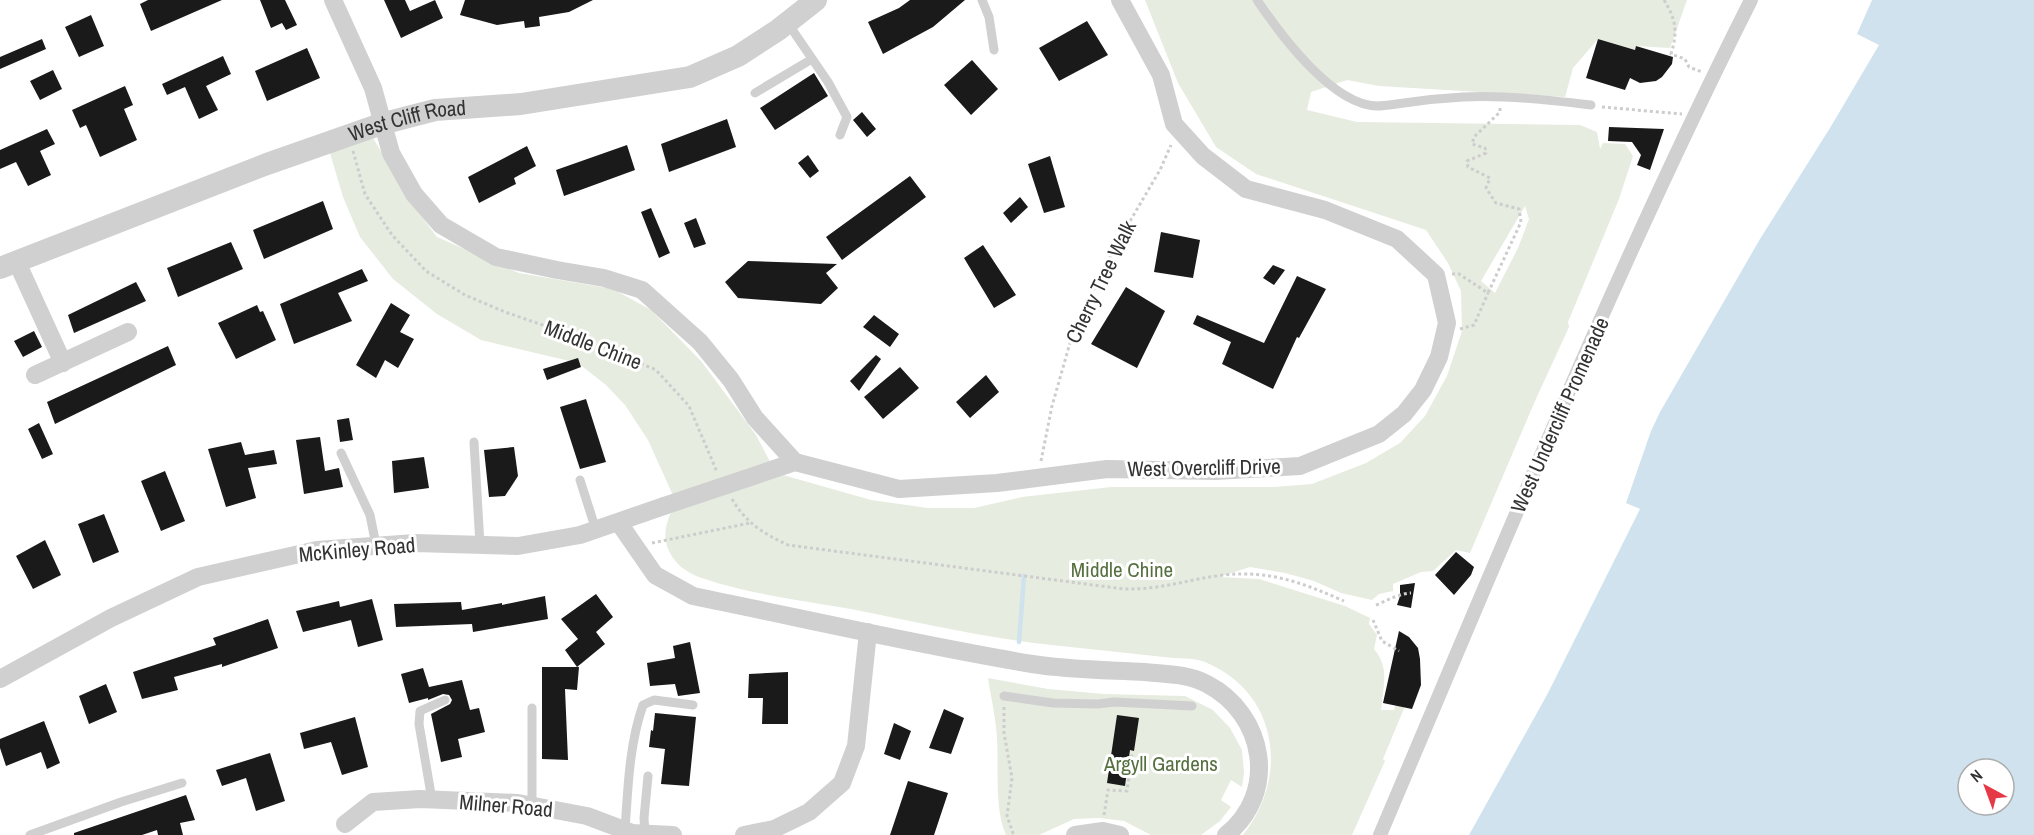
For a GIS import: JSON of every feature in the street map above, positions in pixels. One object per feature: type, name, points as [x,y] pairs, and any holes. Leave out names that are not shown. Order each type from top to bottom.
[{"type":"street","points":[[333,0],[373,88],[381,124],[392,153],[414,194],[441,225],[496,257],[604,278],[642,290],[700,342],[731,380],[755,418],[795,462]]},
{"type":"street","name":"West Cliff Road","points":[[8,264],[381,124],[435,110],[521,104],[690,77],[738,56],[816,0]]},
{"type":"street","points":[[1120,0],[1161,75],[1174,124],[1203,156],[1245,189],[1325,210],[1397,239],[1436,275]]},
{"type":"street","name":"West Undercliff Promenade","points":[[1380,835],[1559,414],[1712,77],[1751,0]]},
{"type":"street","points":[[8,264],[63,363]]},
{"type":"street","name":"West Overcliff Drive","points":[[795,462],[899,489],[997,483],[1107,469],[1215,471],[1300,466],[1379,434],[1404,414],[1423,390],[1439,357],[1447,323],[1436,275]]},
{"type":"street","points":[[35,375],[128,332]]},
{"type":"street","name":"McKinley Road","points":[[0,680],[111,618],[198,577],[317,550],[415,543],[518,546],[580,535],[795,462]]},
{"type":"street","points":[[618,523],[655,575],[693,596],[1034,664],[1185,676],[1207,683],[1227,697],[1246,718],[1256,738],[1260,762],[1257,784],[1248,808],[1236,827],[1226,835]]},
{"type":"street","points":[[744,835],[774,829],[809,812],[842,783],[856,746],[868,632]]},
{"type":"street","name":"Milner Road","points":[[345,825],[373,802],[432,800],[518,803],[587,816],[625,830],[673,835]]},
{"type":"street","points":[[1075,835],[1112,833]]},
{"type":"lane","points":[[982,0],[989,17],[994,50]]},
{"type":"lane","points":[[1257,0],[1274,25],[1334,89],[1376,106],[1465,97],[1552,100],[1591,105]]},
{"type":"lane","points":[[787,22],[828,82],[847,117],[840,135]]},
{"type":"lane","points":[[755,93],[812,59]]},
{"type":"lane","points":[[474,442],[480,545]]},
{"type":"lane","points":[[341,453],[370,515],[376,545]]},
{"type":"lane","points":[[580,480],[596,530]]},
{"type":"lane","points":[[1004,696],[1053,703],[1114,702],[1192,706]]},
{"type":"lane","points":[[432,800],[419,724],[420,711],[445,700]]},
{"type":"lane","points":[[625,830],[630,764],[637,721],[643,705],[654,700],[693,705]]},
{"type":"lane","points":[[532,708],[532,806]]},
{"type":"lane","points":[[645,833],[648,776]]},
{"type":"lane","points":[[30,835],[182,783]]},
{"type":"path","points":[[1664,0],[1675,23],[1675,42],[1671,54],[1685,59],[1689,67],[1712,77]]},
{"type":"path","points":[[1444,334],[1474,325],[1521,222],[1519,209],[1496,203],[1486,188],[1490,178],[1468,167],[1467,161],[1486,153],[1485,147],[1472,144],[1474,137],[1500,112],[1500,98]]},
{"type":"path","points":[[1591,105],[1695,115]]},
{"type":"path","name":"Cherry Tree Walk","points":[[1037,478],[1052,406],[1074,329],[1116,245],[1160,170],[1179,130]]},
{"type":"path","name":"Middle Chine","points":[[328,142],[351,146],[365,194],[392,235],[426,271],[465,295],[505,312],[592,342],[656,370],[689,406],[707,452],[721,479]]},
{"type":"path","points":[[1436,275],[1459,274],[1488,293]]},
{"type":"path","points":[[730,497],[750,523],[766,536],[788,545],[1124,589],[1148,590],[1224,575],[1261,573],[1298,582],[1344,601]]},
{"type":"path","points":[[634,546],[750,523]]},
{"type":"path","points":[[1376,605],[1389,601],[1399,594],[1411,593]]},
{"type":"path","points":[[1373,620],[1382,640],[1399,651]]},
{"type":"path","points":[[1004,696],[1004,733],[1012,778],[1007,816],[1013,833],[1016,835]]},
{"type":"path","points":[[1112,833],[1108,790],[1127,791],[1132,753]]},
{"type":"green space","points":[[1145,0],[1687,0],[1670,48],[1636,46],[1635,50],[1598,39],[1573,68],[1565,97],[1379,86],[1347,80],[1311,92],[1307,110],[1357,122],[1580,125],[1597,132],[1600,149],[1603,143],[1625,144],[1633,156],[1619,199],[1568,322],[1569,327],[1470,553],[1456,550],[1433,571],[1421,572],[1393,584],[1393,591],[1379,594],[1372,600],[1341,593],[1314,581],[1285,573],[1250,567],[1219,577],[1259,579],[1345,606],[1370,618],[1369,624],[1377,635],[1374,649],[1384,670],[1381,710],[1394,710],[1400,692],[1410,694],[1383,759],[1385,761],[1352,835],[1243,835],[1258,812],[1267,787],[1271,762],[1269,738],[1261,714],[1248,693],[1230,676],[1200,660],[1027,642],[976,634],[740,589],[702,578],[683,569],[668,549],[665,534],[676,502],[648,440],[625,405],[606,385],[578,363],[481,340],[437,314],[393,279],[360,237],[343,197],[330,153],[373,138],[413,205],[437,237],[519,273],[613,289],[651,310],[701,361],[756,435],[776,473],[871,500],[928,508],[974,508],[1022,497],[1111,487],[1274,487],[1312,484],[1366,463],[1400,443],[1425,416],[1447,376],[1462,331],[1461,291],[1448,263],[1426,230],[1256,174],[1216,147],[1178,83]],"holes":[[[1525,206],[1529,219],[1518,248],[1495,293],[1481,281]]]},
{"type":"green space","name":"Argyll Gardens","points":[[988,678],[1048,689],[1104,694],[1185,696],[1213,710],[1230,728],[1242,750],[1244,773],[1242,787],[1231,780],[1221,800],[1231,807],[1220,821],[1201,835],[1151,835],[1124,821],[1099,818],[1074,819],[1039,835],[1006,835],[1000,813],[995,716]]},
{"type":"water","points":[[1872,0],[2034,0],[2034,835],[1469,835],[1548,693],[1640,509],[1626,503],[1660,412],[1760,239],[1879,45],[1857,34]]},
{"type":"building","points":[[148,0],[222,0],[151,31],[140,4]]},
{"type":"building","points":[[260,0],[285,0],[297,25],[286,30],[282,23],[271,28]]},
{"type":"building","points":[[384,0],[405,0],[410,11],[435,0],[443,18],[401,38]]},
{"type":"building","points":[[465,0],[593,0],[569,12],[539,17],[540,26],[525,28],[524,21],[497,25],[460,15]]},
{"type":"building","points":[[910,0],[965,0],[933,27],[883,54],[868,22],[899,8]]},
{"type":"building","points":[[91,15],[104,46],[79,57],[65,27]]},
{"type":"building","points":[[1087,21],[1108,55],[1059,81],[1039,48]]},
{"type":"building","points":[[42,39],[46,49],[0,69],[0,57]]},
{"type":"building","points":[[1598,39],[1635,50],[1636,46],[1673,57],[1672,64],[1656,81],[1640,83],[1630,78],[1625,90],[1586,78]]},
{"type":"building","points":[[307,48],[320,78],[267,101],[255,71]]},
{"type":"building","points":[[223,56],[231,74],[206,86],[218,110],[199,119],[185,87],[167,95],[162,84]]},
{"type":"building","points":[[972,60],[998,89],[971,115],[944,85]]},
{"type":"building","points":[[53,70],[62,89],[40,100],[30,81]]},
{"type":"building","points":[[814,73],[828,96],[775,130],[760,108]]},
{"type":"building","points":[[125,86],[133,105],[124,109],[137,140],[100,157],[86,125],[80,128],[72,110]]},
{"type":"building","points":[[862,112],[876,129],[867,137],[853,120]]},
{"type":"building","points":[[727,119],[736,147],[669,172],[661,144]]},
{"type":"building","points":[[1609,127],[1664,129],[1650,170],[1637,165],[1641,155],[1632,142],[1608,141]]},
{"type":"building","points":[[47,129],[55,144],[40,151],[51,175],[28,186],[16,162],[0,169],[0,150]]},
{"type":"building","points":[[627,145],[635,170],[564,196],[556,170]]},
{"type":"building","points":[[527,146],[536,166],[514,178],[516,184],[479,203],[468,177]]},
{"type":"building","points":[[808,155],[819,171],[810,178],[798,163]]},
{"type":"building","points":[[1050,156],[1065,207],[1044,213],[1028,164]]},
{"type":"building","points":[[910,176],[926,197],[842,260],[826,237]]},
{"type":"building","points":[[1020,197],[1028,207],[1011,223],[1003,213]]},
{"type":"building","points":[[323,201],[333,229],[264,259],[253,230]]},
{"type":"building","points":[[651,208],[670,253],[659,258],[641,212]]},
{"type":"building","points":[[696,218],[706,244],[694,248],[684,223]]},
{"type":"building","points":[[1161,232],[1200,240],[1193,278],[1154,272]]},
{"type":"building","points":[[231,242],[243,269],[178,297],[167,268]]},
{"type":"building","points":[[983,245],[1016,295],[994,308],[964,258]]},
{"type":"building","points":[[748,261],[837,264],[826,273],[838,288],[821,304],[738,298],[725,282]]},
{"type":"building","points":[[1273,265],[1285,270],[1274,285],[1263,278]]},
{"type":"building","points":[[362,269],[368,281],[338,293],[352,321],[294,344],[280,304]]},
{"type":"building","points":[[1297,276],[1326,289],[1299,338],[1297,337],[1273,389],[1222,364],[1231,342],[1193,324],[1197,315],[1264,343]]},
{"type":"building","points":[[136,282],[146,301],[74,333],[68,315]]},
{"type":"building","points":[[1126,287],[1165,311],[1137,368],[1091,344]]},
{"type":"building","points":[[391,303],[410,315],[400,332],[414,339],[398,368],[385,360],[376,378],[356,365]]},
{"type":"building","points":[[257,305],[260,312],[263,311],[276,340],[236,359],[218,323]]},
{"type":"building","points":[[874,315],[899,334],[890,347],[863,327]]},
{"type":"building","points":[[34,331],[42,347],[23,357],[14,341]]},
{"type":"building","points":[[168,346],[176,365],[55,424],[47,402]]},
{"type":"building","points":[[876,355],[881,359],[859,391],[850,381]]},
{"type":"building","points":[[578,358],[581,367],[547,380],[543,369]]},
{"type":"building","points":[[900,367],[919,388],[883,419],[864,397]]},
{"type":"building","points":[[986,375],[999,392],[970,418],[956,402]]},
{"type":"building","points":[[586,399],[606,462],[580,469],[560,407]]},
{"type":"building","points":[[349,418],[353,440],[340,442],[337,420]]},
{"type":"building","points":[[39,423],[53,454],[42,459],[28,429]]},
{"type":"building","points":[[320,437],[325,471],[339,468],[343,487],[304,494],[296,440]]},
{"type":"building","points":[[241,442],[245,455],[274,450],[277,464],[248,468],[256,498],[226,507],[208,449]]},
{"type":"building","points":[[514,447],[518,476],[505,496],[489,497],[484,450]]},
{"type":"building","points":[[424,457],[429,488],[394,493],[392,461]]},
{"type":"building","points":[[165,471],[185,521],[161,531],[141,481]]},
{"type":"building","points":[[104,514],[119,552],[93,563],[78,524]]},
{"type":"building","points":[[45,540],[61,575],[33,589],[16,556]]},
{"type":"building","points":[[1456,552],[1474,567],[1471,575],[1454,595],[1435,575]]},
{"type":"building","points":[[1415,583],[1411,608],[1397,605],[1400,585]]},
{"type":"building","points":[[596,594],[613,617],[596,632],[605,644],[577,667],[565,650],[578,639],[561,619]]},
{"type":"building","points":[[545,596],[548,619],[473,632],[472,624],[396,627],[394,604],[461,602],[462,610]]},
{"type":"building","points":[[372,599],[383,640],[358,647],[351,620],[303,632],[296,611],[339,601],[340,607]]},
{"type":"building","points":[[268,619],[278,648],[222,667],[222,664],[174,677],[178,690],[142,699],[133,672],[216,645],[213,638]]},
{"type":"building","points":[[1399,631],[1409,637],[1418,648],[1420,659],[1421,685],[1412,709],[1383,703]]},
{"type":"building","points":[[690,642],[700,693],[678,696],[675,684],[650,686],[647,663],[675,658],[673,646]]},
{"type":"building","points":[[542,667],[579,667],[577,690],[565,689],[568,760],[542,759]]},
{"type":"building","points":[[423,668],[429,687],[462,680],[470,710],[479,708],[485,732],[458,739],[462,757],[441,762],[431,714],[450,704],[452,700],[449,695],[443,694],[428,700],[428,698],[409,703],[401,674]]},
{"type":"building","points":[[788,672],[788,724],[762,724],[763,698],[748,698],[749,674]]},
{"type":"building","points":[[106,684],[117,712],[89,724],[79,696]]},
{"type":"building","points":[[944,709],[964,718],[951,754],[929,748]]},
{"type":"building","points":[[655,713],[696,717],[689,786],[661,784],[665,749],[649,747]]},
{"type":"building","points":[[1117,715],[1139,718],[1134,751],[1130,750],[1125,786],[1107,783]]},
{"type":"building","points":[[355,717],[368,767],[342,775],[331,742],[304,749],[300,733]]},
{"type":"building","points":[[44,721],[60,763],[47,769],[41,752],[6,766],[0,748],[0,739]]},
{"type":"building","points":[[894,723],[911,731],[900,760],[884,754]]},
{"type":"building","points":[[270,753],[285,801],[256,811],[246,778],[222,786],[216,770]]},
{"type":"building","points":[[908,781],[948,793],[934,835],[890,835]]},
{"type":"building","points":[[186,795],[195,820],[180,823],[183,835],[158,835],[157,830],[142,835],[74,835],[74,833]]},
{"type":"waterway","points":[[1019,642],[1024,576]]}]
